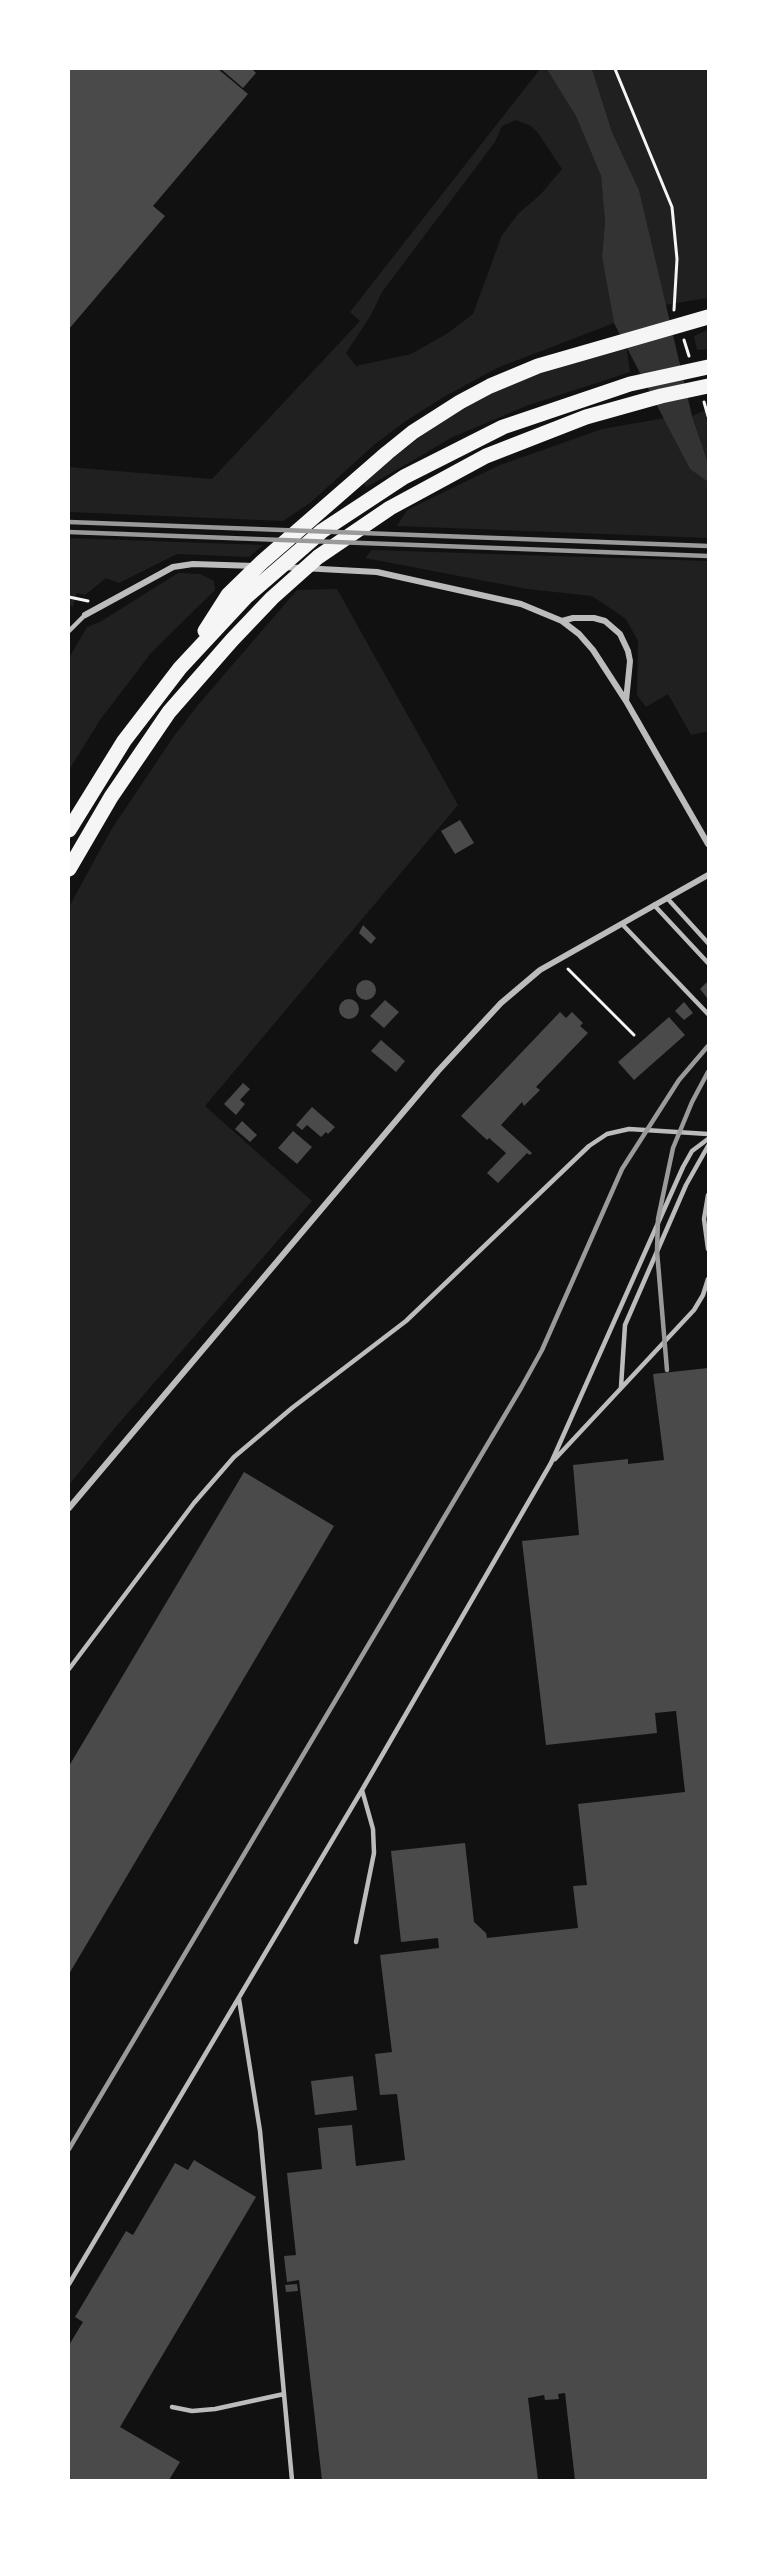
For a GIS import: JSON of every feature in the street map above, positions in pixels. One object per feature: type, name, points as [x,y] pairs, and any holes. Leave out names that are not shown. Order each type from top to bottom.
[{"type":"main road","points":[[192,655],[219,606],[242,580],[350,483],[413,432],[473,394],[522,372],[593,348],[704,318]]},
{"type":"main road","points":[[69,830],[124,741],[158,695],[192,655],[264,580],[307,543],[356,508],[424,466],[483,436],[604,392],[660,376],[708,367]]},
{"type":"main road","points":[[69,869],[111,797],[169,712],[219,654],[289,582],[324,552],[390,508],[486,456],[549,430],[616,408],[704,390]]},
{"type":"street","points":[[85,615],[164,571],[193,564],[377,572],[521,604],[562,621],[579,634],[593,650],[626,701],[708,844]]},
{"type":"street","points":[[562,621],[573,618],[594,618],[605,621],[620,634],[628,651],[630,662],[626,701]]},
{"type":"street","points":[[69,1508],[463,1042],[521,985],[558,959],[708,875]]},
{"type":"lane","points":[[69,631],[85,615]]},
{"type":"lane","points":[[667,898],[708,943]]},
{"type":"lane","points":[[654,905],[708,963]]},
{"type":"lane","points":[[622,924],[708,1014]]},
{"type":"lane","points":[[69,1669],[194,1503],[234,1457],[292,1408],[406,1321],[589,1146],[607,1134],[628,1129],[708,1136]]},
{"type":"lane","points":[[69,2284],[362,1790],[551,1463],[683,1167],[692,1151],[708,1136]]},
{"type":"lane","points":[[621,1387],[625,1325],[686,1185],[708,1146]]},
{"type":"lane","points":[[708,1195],[704,1219],[708,1249]]},
{"type":"lane","points":[[551,1463],[694,1310],[703,1295],[708,1279]]},
{"type":"lane","points":[[356,1942],[374,1853],[372,1829],[362,1790]]},
{"type":"lane","points":[[239,1999],[260,2131],[292,2480]]},
{"type":"lane","points":[[172,2407],[192,2411],[215,2409],[284,2394]]},
{"type":"path","points":[[615,69],[672,207],[677,259],[673,307],[676,318]]},
{"type":"path","points":[[684,340],[691,362]]},
{"type":"path","points":[[704,390],[708,416]]},
{"type":"path","points":[[558,959],[634,1035]]},
{"type":"shaded area","points":[[540,69],[547,69],[557,81],[576,116],[601,176],[605,222],[602,257],[614,323],[497,368],[442,398],[375,444],[310,503],[283,521],[69,512],[69,467],[212,479],[360,321],[350,312]],"holes":[[[516,120],[531,126],[562,169],[540,195],[519,213],[502,235],[473,314],[448,333],[411,354],[356,366],[346,353],[371,315],[382,292],[495,142],[502,126]]]},
{"type":"shaded area","points":[[547,69],[592,69],[612,132],[639,190],[692,416],[708,463],[708,482],[690,469],[614,323],[602,257],[605,222],[601,176],[576,116]]},
{"type":"shaded area","points":[[592,69],[708,69],[708,298],[665,305],[639,190],[612,132]]},
{"type":"shaded area","points":[[708,330],[708,349],[697,350],[694,336]]},
{"type":"shaded area","points":[[626,345],[630,372],[526,406],[453,437],[367,487],[362,482],[434,426],[472,402],[516,382]]},
{"type":"shaded area","points":[[708,409],[708,463],[692,416]]},
{"type":"shaded area","points":[[665,418],[690,469],[708,482],[708,538],[397,526],[407,510],[500,465],[602,429]]},
{"type":"shaded area","points":[[69,538],[263,545],[249,557],[177,554],[119,583],[106,578],[85,595],[77,593],[73,606],[69,606]]},
{"type":"shaded area","points":[[372,550],[708,561],[708,731],[691,735],[668,694],[646,707],[637,695],[638,641],[626,619],[592,596],[527,589],[365,558]]},
{"type":"shaded area","points":[[178,573],[200,574],[214,581],[215,590],[151,653],[100,720],[69,770],[69,658],[87,627],[100,622]]},
{"type":"shaded area","points":[[337,589],[458,805],[205,1106],[312,1201],[114,1429],[69,1485],[69,907],[111,830],[174,736],[198,705],[297,590]]},
{"type":"building","points":[[69,69],[218,69],[248,94],[153,206],[165,216],[69,329]]},
{"type":"building","points":[[221,69],[252,69],[256,73],[243,88]]},
{"type":"building","points":[[460,820],[474,843],[455,854],[441,831]]},
{"type":"building","points":[[363,925],[376,938],[371,944],[359,933]]},
{"type":"building","points":[[366,980],[373,983],[376,990],[373,997],[366,1000],[359,997],[356,990],[359,983]]},
{"type":"building","points":[[708,981],[708,999],[700,989]]},
{"type":"building","points":[[349,999],[356,1002],[359,1009],[356,1016],[349,1019],[342,1016],[339,1009],[342,1002]]},
{"type":"building","points":[[385,1000],[399,1012],[384,1028],[370,1016]]},
{"type":"building","points":[[684,1002],[693,1013],[684,1020],[675,1011]]},
{"type":"building","points":[[560,1012],[566,1018],[572,1012],[583,1023],[580,1026],[588,1033],[536,1087],[540,1090],[524,1106],[522,1102],[501,1125],[532,1153],[530,1155],[527,1153],[498,1183],[487,1173],[506,1153],[489,1138],[487,1140],[461,1116]]},
{"type":"building","points":[[669,1017],[685,1035],[634,1080],[618,1062]]},
{"type":"building","points":[[381,1040],[405,1061],[396,1072],[371,1051]]},
{"type":"building","points":[[243,1083],[250,1089],[240,1100],[245,1104],[236,1115],[224,1104]]},
{"type":"building","points":[[312,1107],[335,1127],[328,1134],[326,1132],[321,1137],[307,1125],[302,1130],[296,1125]]},
{"type":"building","points":[[242,1121],[257,1135],[250,1142],[235,1129]]},
{"type":"building","points":[[293,1131],[312,1147],[297,1164],[278,1148]]},
{"type":"building","points":[[708,1368],[708,2480],[575,2480],[565,2393],[558,2394],[559,2399],[545,2400],[544,2395],[528,2398],[538,2480],[322,2480],[299,2280],[287,2282],[284,2256],[296,2255],[287,2173],[322,2169],[318,2128],[352,2125],[356,2166],[405,2160],[397,2094],[380,2095],[375,2054],[392,2052],[380,1955],[439,1948],[438,1938],[401,1942],[391,1851],[465,1843],[474,1922],[486,1933],[487,1938],[578,1928],[573,1886],[587,1885],[578,1804],[685,1792],[676,1711],[655,1713],[657,1733],[546,1745],[522,1541],[579,1535],[573,1465],[628,1459],[628,1464],[664,1460],[653,1374]]},
{"type":"building","points":[[244,1472],[334,1526],[69,1974],[69,1766]]},
{"type":"building","points":[[353,2076],[357,2110],[315,2115],[311,2081]]},
{"type":"building","points":[[194,2160],[256,2197],[120,2427],[180,2462],[169,2480],[69,2480],[69,2345],[83,2322],[75,2317],[126,2231],[133,2235],[175,2163],[188,2170]]},
{"type":"building","points":[[297,2284],[298,2291],[286,2292],[285,2285]]},
{"type":"railway","points":[[69,522],[708,546]]},
{"type":"railway","points":[[69,532],[708,556]]},
{"type":"railway","points":[[69,2149],[521,1388],[542,1350],[622,1169],[679,1080],[708,1046]]},
{"type":"railway","points":[[667,1370],[657,1251],[658,1219],[673,1148],[692,1102],[708,1072]]}]
